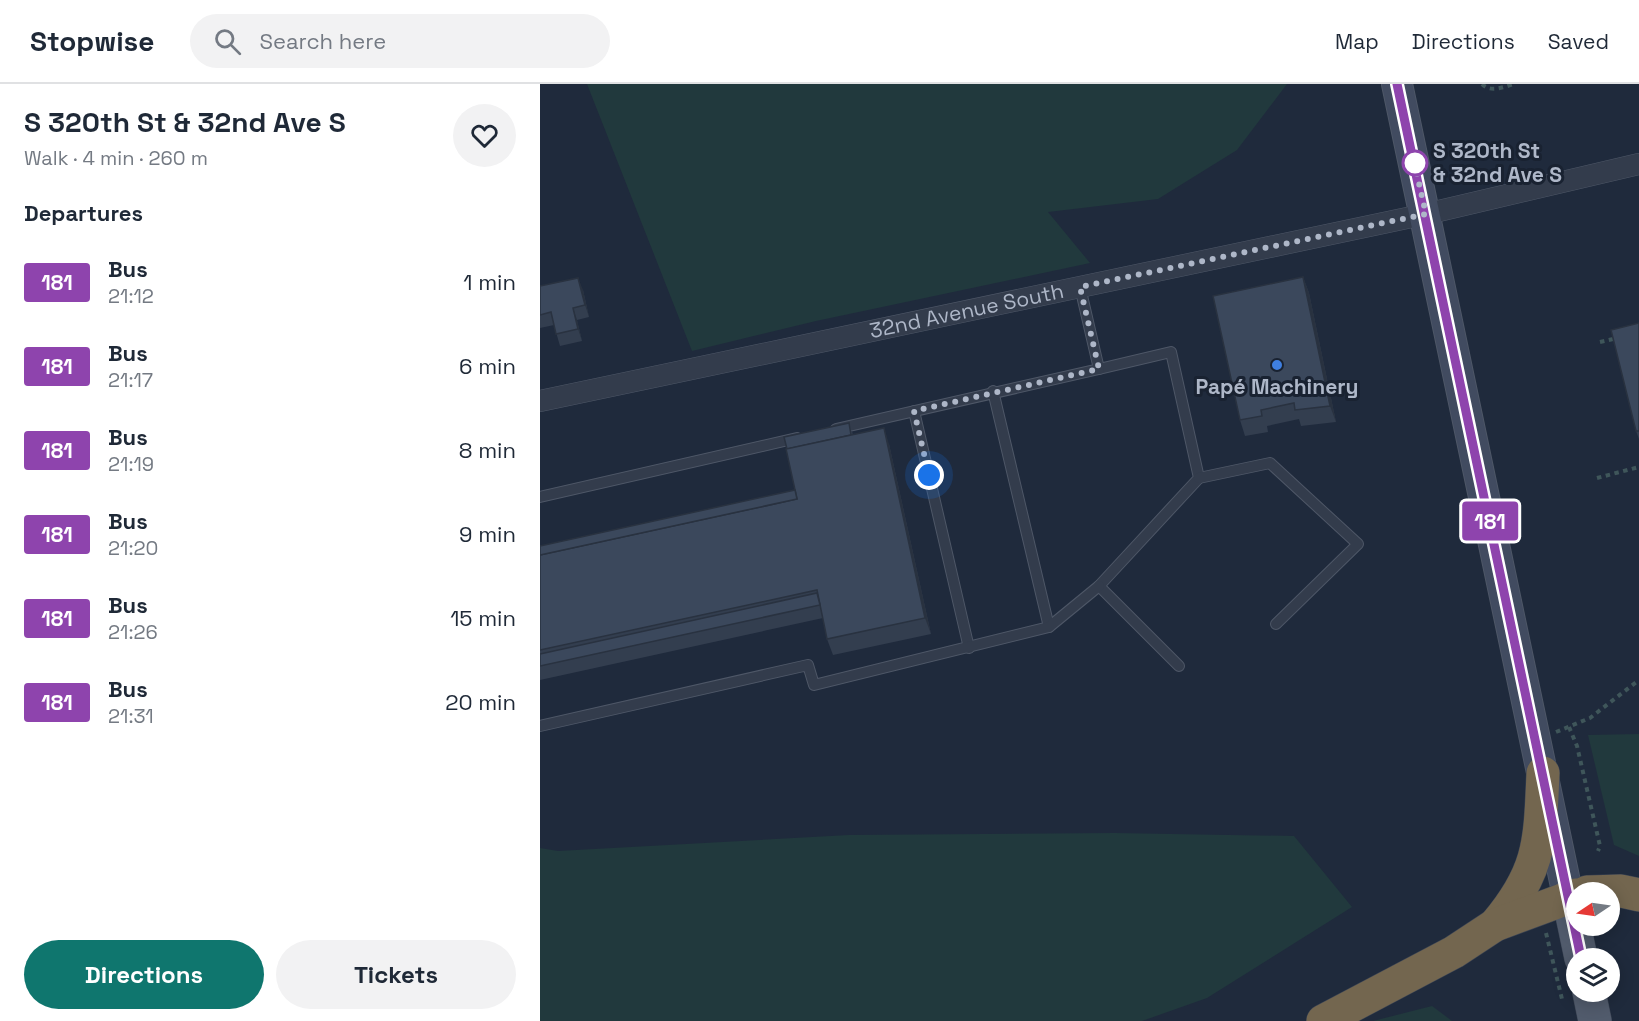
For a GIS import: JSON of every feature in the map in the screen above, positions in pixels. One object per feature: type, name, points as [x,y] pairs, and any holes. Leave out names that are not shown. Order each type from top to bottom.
[{"type":"highway","points":[[1495,925],[1518,898],[1530,872],[1541,835],[1543,773]]},
{"type":"highway","points":[[1620,891],[1639,895]]},
{"type":"highway","points":[[1323,1021],[1454,952],[1495,925],[1566,899]]},
{"type":"main road","points":[[1397,84],[1543,773],[1573,882]]},
{"type":"main road","points":[[1578,1002],[1595,1021]]},
{"type":"street","name":"32nd Avenue South","points":[[540,401],[1426,214],[1639,164]]},
{"type":"lane","points":[[1080,287],[1099,369]]},
{"type":"lane","points":[[540,496],[1171,352],[1199,478]]},
{"type":"lane","points":[[993,391],[1049,627]]},
{"type":"lane","points":[[914,411],[969,648]]},
{"type":"lane","points":[[540,726],[808,665],[814,686],[1049,627],[1099,586],[1199,478],[1270,463],[1358,544],[1276,624]]},
{"type":"lane","points":[[1099,586],[1179,666]]},
{"type":"path","points":[[1482,84],[1486,88],[1494,89],[1514,84]]},
{"type":"path","points":[[1600,342],[1620,338]]},
{"type":"path","points":[[1597,478],[1639,467]]},
{"type":"path","points":[[1536,741],[1590,718],[1639,680]]},
{"type":"path","points":[[1569,727],[1583,773],[1600,846],[1598,851]]},
{"type":"path","points":[[1543,924],[1566,976]]},
{"type":"green space","points":[[587,84],[1287,84],[1237,150],[1158,199],[1048,212],[1090,263],[816,321],[692,351]]},
{"type":"green space","points":[[1639,734],[1639,856],[1614,845],[1588,735]]},
{"type":"green space","points":[[1115,833],[1294,836],[1352,907],[1207,998],[1142,1021],[540,1021],[540,848],[558,851],[849,835]]},
{"type":"green space","points":[[1432,1006],[1452,1021],[1373,1021]]},
{"type":"building","name":"Papé Machinery","points":[[1303,277],[1330,406],[1295,410],[1294,403],[1261,410],[1262,416],[1240,420],[1213,296]]},
{"type":"building","points":[[578,278],[585,305],[573,308],[578,329],[556,334],[551,312],[540,315],[540,286]]},
{"type":"building","points":[[1639,323],[1639,431],[1636,431],[1611,330]]},
{"type":"building","points":[[849,423],[851,435],[787,449],[784,437]]},
{"type":"building","points":[[884,428],[925,618],[827,639],[817,590],[540,650],[540,555],[797,499],[786,449]]},
{"type":"building","points":[[795,490],[797,499],[540,555],[540,546]]},
{"type":"building","points":[[817,593],[820,605],[540,666],[540,654]]},
{"type":"bus line","name":"181","points":[[1397,84],[1430,232],[1579,948]]},
{"type":"place","name":"S 320th St & 32nd Ave S","points":[[1415,163]]},
{"type":"place","name":"Papé Machinery","points":[[1277,365]]},
{"type":"route","points":[[929,475],[914,411],[993,391],[1099,369],[1080,287],[1373,223],[1426,214],[1413,157],[1415,163]]}]
